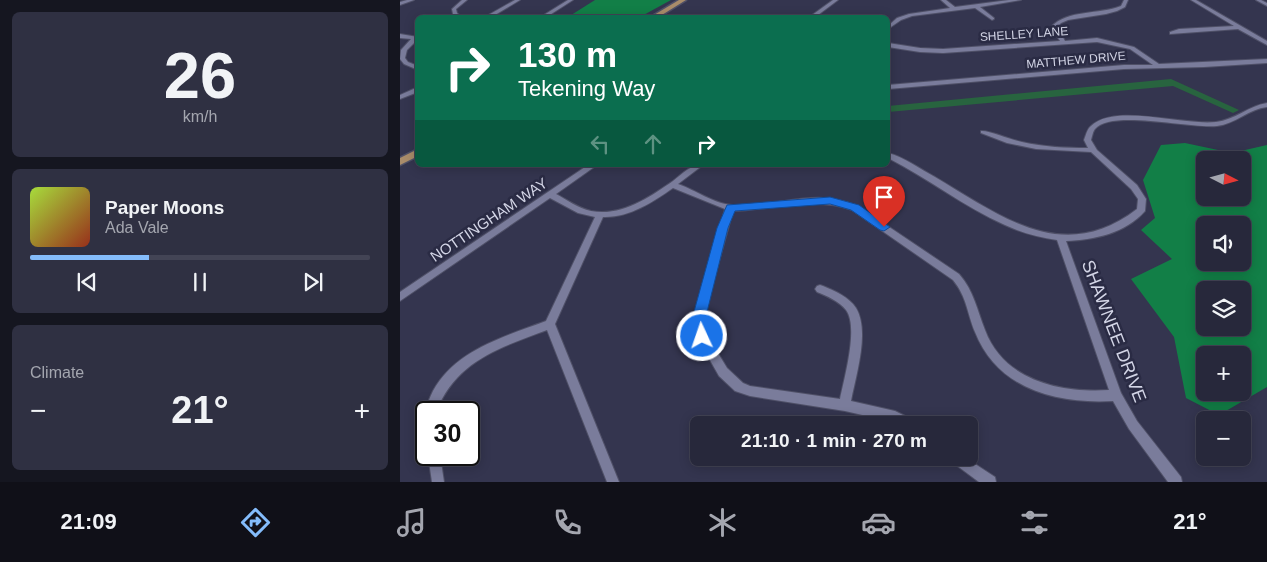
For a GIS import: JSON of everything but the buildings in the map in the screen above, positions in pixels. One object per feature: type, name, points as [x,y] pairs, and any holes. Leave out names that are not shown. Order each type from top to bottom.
[{"type":"main road","points":[[657,15],[683,0]]},
{"type":"main road","points":[[400,162],[415,154]]},
{"type":"street","points":[[400,4],[412,0]]},
{"type":"street","points":[[456,15],[454,9],[465,0]]},
{"type":"street","points":[[490,15],[518,0]]},
{"type":"street","points":[[546,15],[571,0]]},
{"type":"street","points":[[814,15],[836,0]]},
{"type":"street","points":[[943,0],[954,9]]},
{"type":"street","points":[[890,27],[905,17],[1019,0]]},
{"type":"street","points":[[1064,42],[1054,27],[1058,22],[1114,11],[1123,7],[1126,0]]},
{"type":"street","points":[[1193,0],[1267,43]]},
{"type":"street","points":[[1258,0],[1267,5]]},
{"type":"street","points":[[976,6],[992,19]]},
{"type":"street","points":[[1172,34],[1179,31],[1240,27]]},
{"type":"street","points":[[400,36],[415,38]]},
{"type":"street","points":[[415,39],[404,50],[402,58],[406,63],[415,67]]},
{"type":"street","name":"SHELLEY LANE","points":[[890,45],[909,49],[943,51],[1097,40],[1119,44],[1138,51],[1157,65]]},
{"type":"street","name":"MATTHEW DRIVE","points":[[890,87],[1157,65],[1204,65],[1267,61]]},
{"type":"street","points":[[400,97],[415,90]]},
{"type":"street","points":[[890,156],[1013,225],[1038,234],[1062,238],[1080,238],[1103,233],[1134,218],[1142,207],[1142,200],[1136,188],[1102,161],[1092,150],[1088,141],[1090,131],[1097,124],[1104,121],[1129,118],[1213,124],[1230,121],[1254,108],[1267,105]]},
{"type":"street","points":[[983,132],[1004,141],[1020,144],[1056,149],[1092,150]]},
{"type":"street","name":"NOTTINGHAM WAY","points":[[400,297],[590,167]]},
{"type":"street","points":[[550,195],[584,212],[612,213],[637,205],[674,185],[697,167]]},
{"type":"street","points":[[674,185],[730,208],[821,200],[838,202],[855,208],[956,277],[963,284],[971,300],[980,332],[987,345],[1001,362],[1021,378],[1045,389],[1069,395],[1116,395]]},
{"type":"street","points":[[730,208],[700,317],[702,336],[723,372],[739,387],[750,391],[845,405],[891,416]]},
{"type":"street","points":[[434,401],[445,382],[472,357],[486,349],[550,324],[600,214]]},
{"type":"street","name":"SHAWNEE DRIVE","points":[[1062,238],[1116,395],[1133,426],[1176,482]]},
{"type":"street","points":[[820,289],[844,301],[855,316],[857,323],[845,405]]},
{"type":"street","points":[[550,324],[613,482]]},
{"type":"street","points":[[436,466],[438,482]]},
{"type":"street","points":[[967,466],[990,482]]},
{"type":"green space","points":[[595,0],[671,0],[644,15],[571,15]]},
{"type":"green space","points":[[1171,79],[1239,110],[1233,113],[1173,86],[890,112],[890,106]]},
{"type":"green space","points":[[1185,143],[1218,150],[1245,150],[1267,145],[1267,387],[1251,396],[1251,346],[1196,346],[1196,401],[1243,401],[1226,411],[1211,411],[1186,398],[1174,337],[1131,279],[1172,259],[1141,230],[1155,218],[1143,180],[1161,145]]},
{"type":"route","points":[[702,336],[700,317],[730,208],[830,200],[848,204],[884,227]]}]
